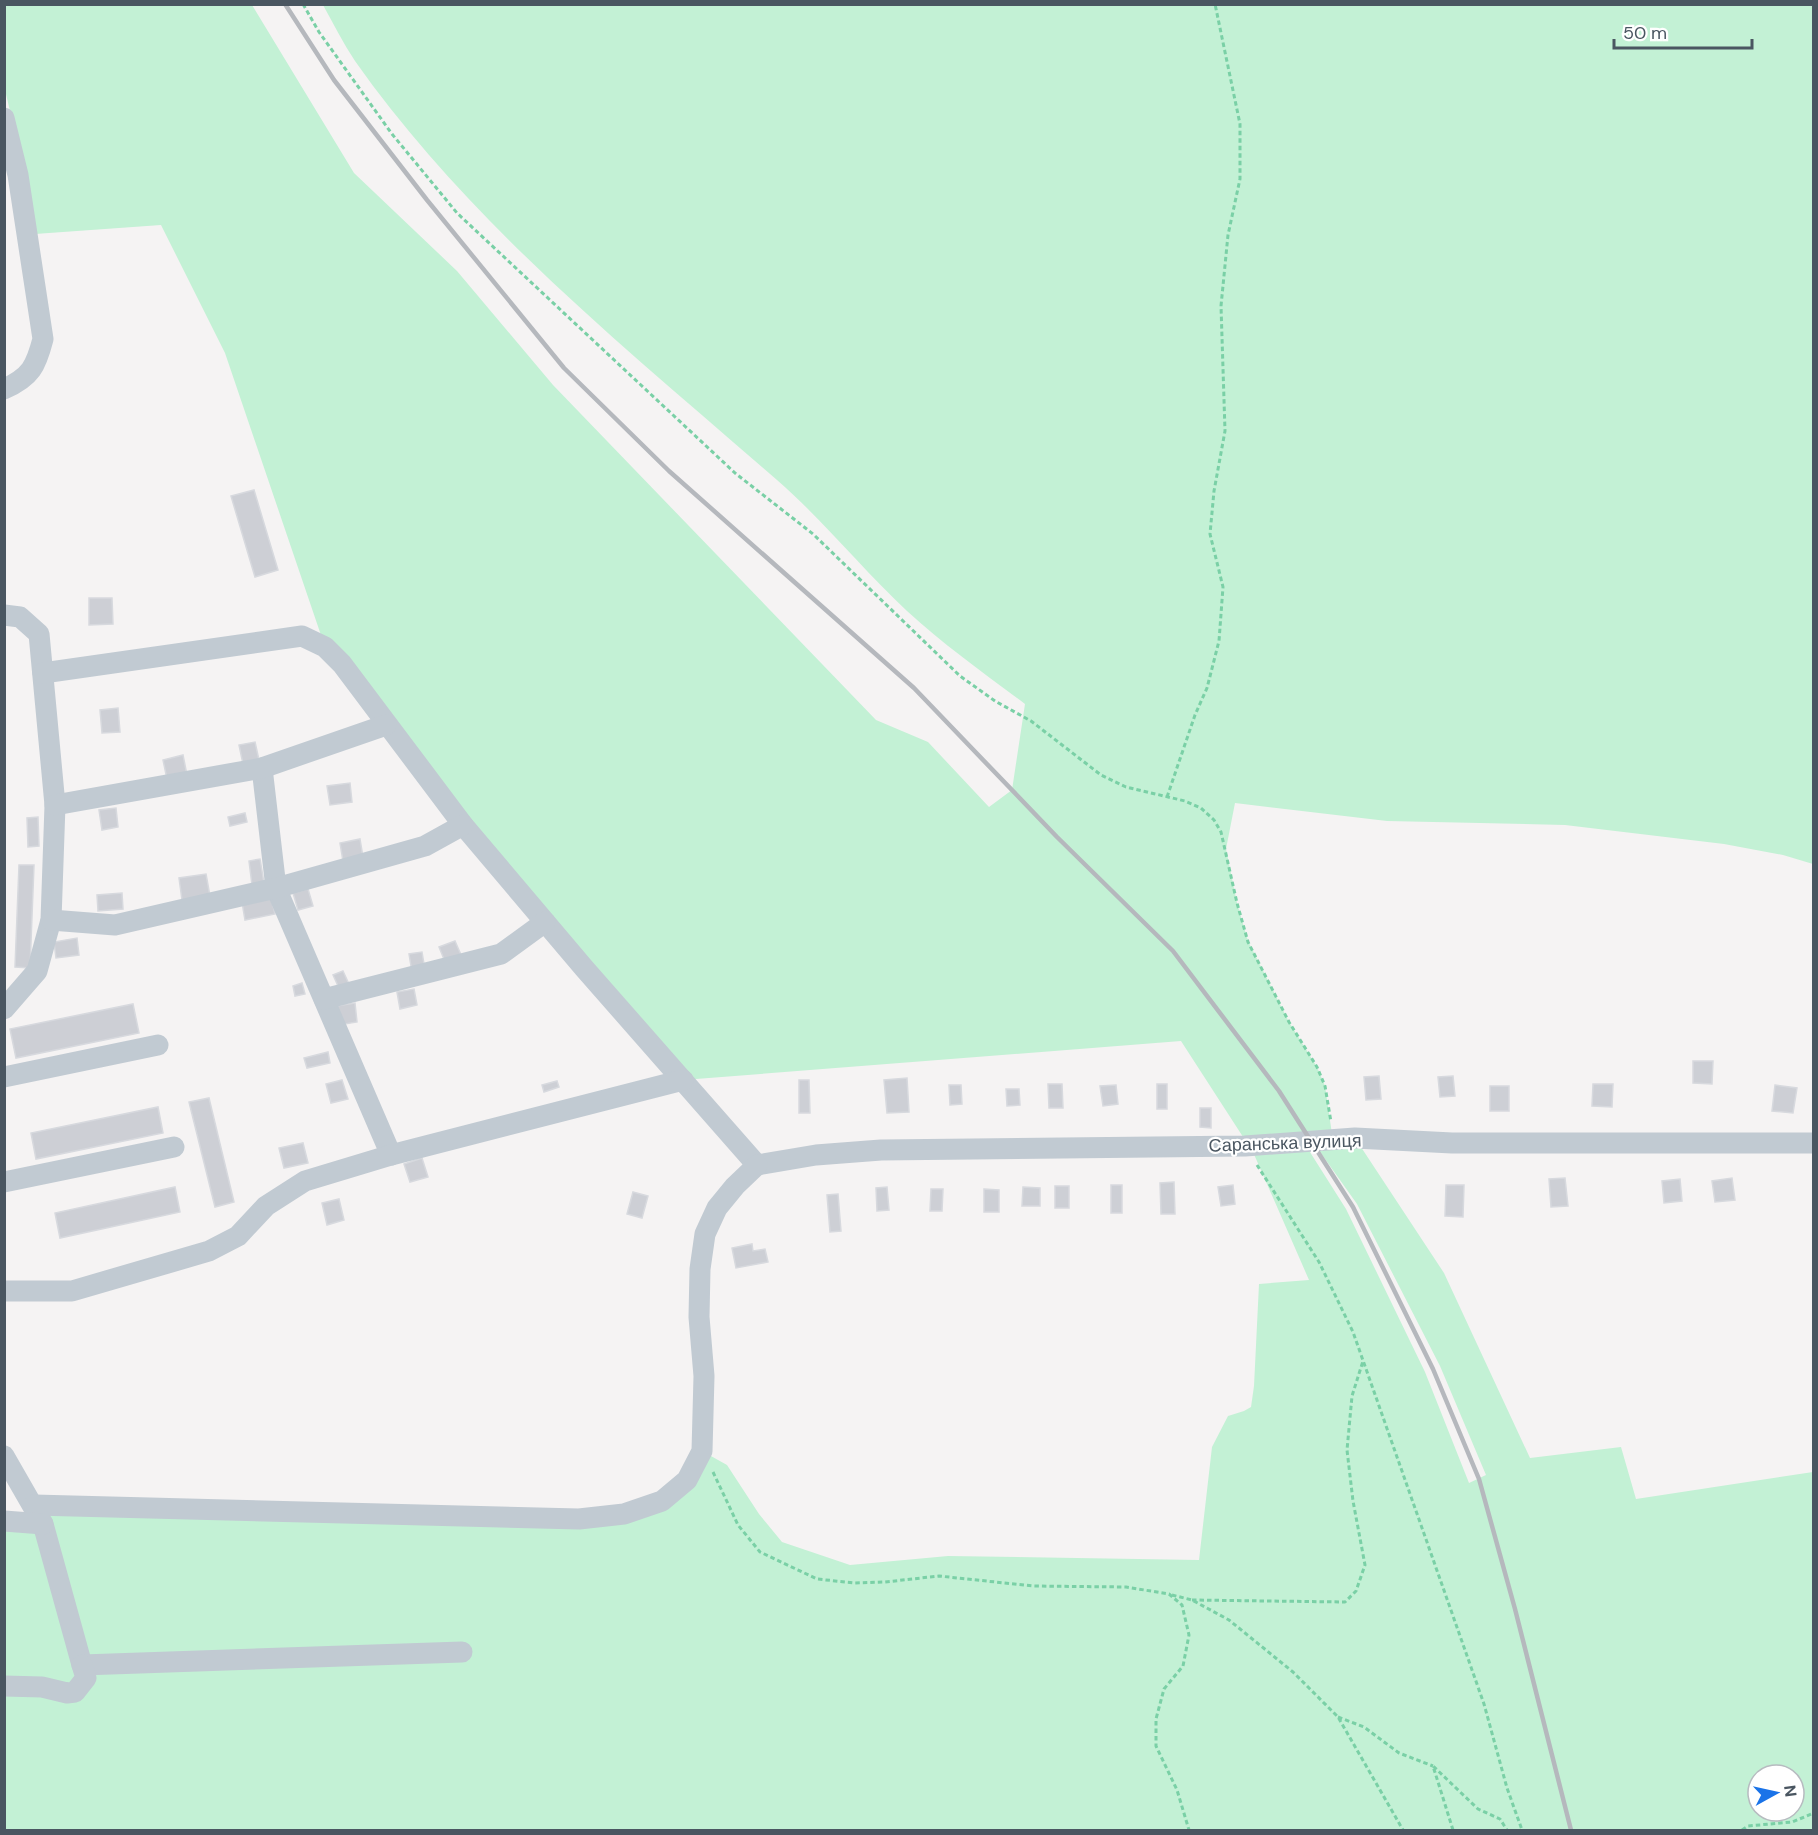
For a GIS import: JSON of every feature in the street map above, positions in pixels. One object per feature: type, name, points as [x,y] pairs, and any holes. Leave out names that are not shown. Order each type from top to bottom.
[{"type":"street","points":[[4,118],[18,175],[43,339],[38,357],[29,375],[4,389]]},
{"type":"street","points":[[4,615],[20,617],[39,634],[55,805],[51,920],[38,972],[4,1009]]},
{"type":"street","points":[[4,1521],[38,1514],[579,1519],[624,1514],[662,1501],[687,1480],[702,1451],[704,1376],[699,1317],[700,1269],[705,1234],[717,1208],[735,1186],[757,1165],[463,825],[342,664],[325,646],[302,636],[43,673]]},
{"type":"street","points":[[55,805],[262,768],[386,725]]},
{"type":"street","points":[[262,768],[276,888],[391,1155]]},
{"type":"street","points":[[51,920],[115,925],[276,888],[425,846],[463,825]]},
{"type":"street","points":[[324,999],[501,954],[546,922]]},
{"type":"street","points":[[4,1077],[158,1045]]},
{"type":"street","points":[[4,1291],[72,1291],[209,1251],[238,1236],[266,1206],[305,1181],[391,1155],[682,1080]]},
{"type":"street","name":"Саранська вулиця","points":[[757,1165],[816,1155],[881,1150],[1245,1146],[1355,1138],[1452,1143],[1814,1143]]},
{"type":"street","points":[[4,1182],[174,1147]]},
{"type":"street","points":[[4,1456],[38,1514],[86,1678],[75,1692],[67,1693],[42,1687],[4,1686]]},
{"type":"street","points":[[82,1665],[462,1652]]},
{"type":"path","points":[[303,4],[319,32],[392,134],[457,213],[726,465],[813,534],[960,676],[995,701],[1031,721],[1101,775],[1126,787],[1185,801],[1202,808],[1214,820],[1221,832],[1248,942],[1289,1022],[1317,1067],[1325,1086],[1333,1140]]},
{"type":"path","points":[[1167,797],[1195,715],[1207,688],[1219,641],[1223,587],[1210,534],[1225,431],[1221,306],[1228,236],[1240,179],[1240,124],[1215,4]]},
{"type":"path","points":[[1245,1146],[1319,1262],[1353,1332],[1484,1704],[1507,1788],[1522,1830]]},
{"type":"path","points":[[702,1451],[738,1526],[760,1552],[817,1578],[855,1583],[939,1576],[1034,1586],[1126,1587],[1192,1600],[1345,1602],[1356,1591],[1365,1566],[1353,1501],[1347,1450],[1352,1396],[1364,1360]]},
{"type":"path","points":[[1169,1594],[1182,1605],[1189,1635],[1183,1666],[1164,1689],[1156,1719],[1156,1746],[1177,1790],[1189,1830]]},
{"type":"path","points":[[1192,1600],[1228,1620],[1284,1665],[1338,1717],[1403,1830]]},
{"type":"path","points":[[1338,1717],[1364,1727],[1399,1753],[1433,1766],[1478,1809],[1500,1820],[1507,1830]]},
{"type":"path","points":[[1433,1766],[1453,1830]]},
{"type":"path","points":[[1742,1830],[1748,1826],[1792,1822],[1814,1813]]},
{"type":"green space","points":[[4,5],[252,5],[354,173],[457,271],[553,385],[876,720],[928,742],[989,807],[1012,790],[1025,704],[921,624],[794,495],[608,333],[500,231],[448,177],[400,120],[355,61],[323,5],[1813,5],[1813,864],[1783,855],[1724,844],[1565,825],[1387,821],[1235,803],[1226,849],[1237,903],[1248,941],[1289,1022],[1317,1067],[1325,1086],[1332,1134],[1245,1140],[1181,1041],[683,1080],[325,647],[225,353],[161,225],[35,234],[25,174],[5,90]]},
{"type":"green space","points":[[1355,1138],[1444,1273],[1530,1458],[1621,1447],[1636,1499],[1813,1472],[1813,1830],[5,1830],[4,1521],[42,1524],[34,1505],[579,1519],[662,1501],[702,1451],[727,1465],[759,1514],[782,1542],[850,1565],[948,1556],[1199,1560],[1212,1447],[1228,1416],[1251,1407],[1259,1284],[1309,1280],[1253,1152],[1308,1149],[1346,1209],[1425,1372],[1469,1483],[1486,1475],[1440,1366],[1357,1204],[1313,1142]]},
{"type":"building","points":[[254,490],[278,570],[255,577],[231,496]]},
{"type":"building","points":[[89,598],[112,598],[113,624],[89,625]]},
{"type":"building","points":[[118,708],[120,732],[102,733],[100,710]]},
{"type":"building","points":[[255,742],[259,760],[243,764],[239,745]]},
{"type":"building","points":[[183,755],[187,775],[167,779],[163,760]]},
{"type":"building","points":[[350,783],[352,802],[330,805],[327,786]]},
{"type":"building","points":[[116,808],[118,827],[102,830],[99,810]]},
{"type":"building","points":[[245,813],[247,822],[230,826],[228,817]]},
{"type":"building","points":[[38,817],[39,846],[28,847],[27,818]]},
{"type":"building","points":[[360,839],[363,857],[343,861],[340,843]]},
{"type":"building","points":[[260,859],[264,883],[252,885],[249,861]]},
{"type":"building","points":[[19,865],[34,865],[30,968],[15,967]]},
{"type":"building","points":[[206,874],[210,896],[182,900],[179,878]]},
{"type":"building","points":[[308,889],[313,906],[298,910],[293,893]]},
{"type":"building","points":[[122,893],[123,909],[98,911],[97,895]]},
{"type":"building","points":[[271,897],[275,914],[245,920],[242,902]]},
{"type":"building","points":[[77,938],[79,955],[56,958],[54,942]]},
{"type":"building","points":[[455,941],[462,957],[446,964],[439,947]]},
{"type":"building","points":[[422,952],[425,970],[412,972],[409,954]]},
{"type":"building","points":[[343,971],[349,984],[339,988],[333,975]]},
{"type":"building","points":[[302,983],[305,994],[295,996],[293,986]]},
{"type":"building","points":[[414,989],[417,1005],[400,1009],[397,992]]},
{"type":"building","points":[[355,1003],[357,1022],[339,1025],[336,1006]]},
{"type":"building","points":[[133,1004],[139,1033],[16,1058],[10,1029]]},
{"type":"building","points":[[328,1052],[330,1063],[307,1068],[304,1058]]},
{"type":"building","points":[[1693,1061],[1713,1061],[1712,1084],[1693,1083]]},
{"type":"building","points":[[1379,1076],[1381,1099],[1366,1100],[1364,1077]]},
{"type":"building","points":[[1453,1076],[1455,1096],[1440,1097],[1438,1077]]},
{"type":"building","points":[[907,1078],[909,1112],[887,1113],[884,1080]]},
{"type":"building","points":[[342,1080],[348,1099],[331,1103],[326,1084]]},
{"type":"building","points":[[799,1080],[809,1080],[810,1113],[799,1113]]},
{"type":"building","points":[[557,1081],[559,1087],[544,1092],[542,1085]]},
{"type":"building","points":[[1048,1084],[1062,1084],[1063,1108],[1049,1108]]},
{"type":"building","points":[[1157,1084],[1167,1084],[1167,1109],[1157,1109]]},
{"type":"building","points":[[1593,1084],[1613,1084],[1612,1107],[1592,1106]]},
{"type":"building","points":[[949,1085],[961,1085],[962,1104],[950,1105]]},
{"type":"building","points":[[1116,1085],[1118,1104],[1103,1106],[1100,1086]]},
{"type":"building","points":[[1775,1085],[1797,1088],[1793,1113],[1772,1111]]},
{"type":"building","points":[[1490,1086],[1509,1086],[1509,1111],[1490,1111]]},
{"type":"building","points":[[1006,1089],[1019,1089],[1020,1105],[1007,1106]]},
{"type":"building","points":[[209,1098],[234,1202],[215,1207],[189,1102]]},
{"type":"building","points":[[158,1107],[163,1133],[36,1159],[31,1133]]},
{"type":"building","points":[[1200,1108],[1211,1108],[1211,1128],[1200,1127]]},
{"type":"building","points":[[303,1143],[308,1163],[284,1168],[279,1148]]},
{"type":"building","points":[[422,1158],[428,1177],[410,1182],[404,1164]]},
{"type":"building","points":[[1565,1178],[1568,1206],[1551,1207],[1549,1179]]},
{"type":"building","points":[[1732,1178],[1735,1200],[1715,1202],[1712,1181]]},
{"type":"building","points":[[1680,1179],[1682,1201],[1664,1203],[1662,1181]]},
{"type":"building","points":[[1174,1182],[1175,1214],[1161,1214],[1160,1183]]},
{"type":"building","points":[[1111,1185],[1122,1185],[1122,1213],[1111,1213]]},
{"type":"building","points":[[1233,1185],[1235,1204],[1221,1206],[1218,1187]]},
{"type":"building","points":[[1446,1185],[1464,1185],[1463,1217],[1445,1216]]},
{"type":"building","points":[[1055,1186],[1069,1186],[1069,1208],[1055,1208]]},
{"type":"building","points":[[175,1187],[180,1212],[60,1238],[55,1213]]},
{"type":"building","points":[[887,1187],[889,1210],[877,1211],[876,1188]]},
{"type":"building","points":[[1023,1187],[1040,1188],[1040,1206],[1022,1206]]},
{"type":"building","points":[[931,1189],[943,1189],[942,1211],[930,1211]]},
{"type":"building","points":[[984,1189],[999,1190],[999,1212],[984,1212]]},
{"type":"building","points":[[633,1192],[648,1196],[642,1218],[627,1214]]},
{"type":"building","points":[[838,1194],[841,1231],[830,1232],[827,1195]]},
{"type":"building","points":[[339,1199],[344,1220],[327,1225],[322,1203]]},
{"type":"building","points":[[752,1244],[753,1251],[765,1249],[768,1262],[736,1268],[732,1248]]},
{"type":"railway","points":[[285,4],[334,80],[427,200],[564,368],[669,471],[914,688],[1057,837],[1173,951],[1279,1091],[1353,1207],[1433,1369],[1479,1479],[1515,1609],[1571,1830]]}]
